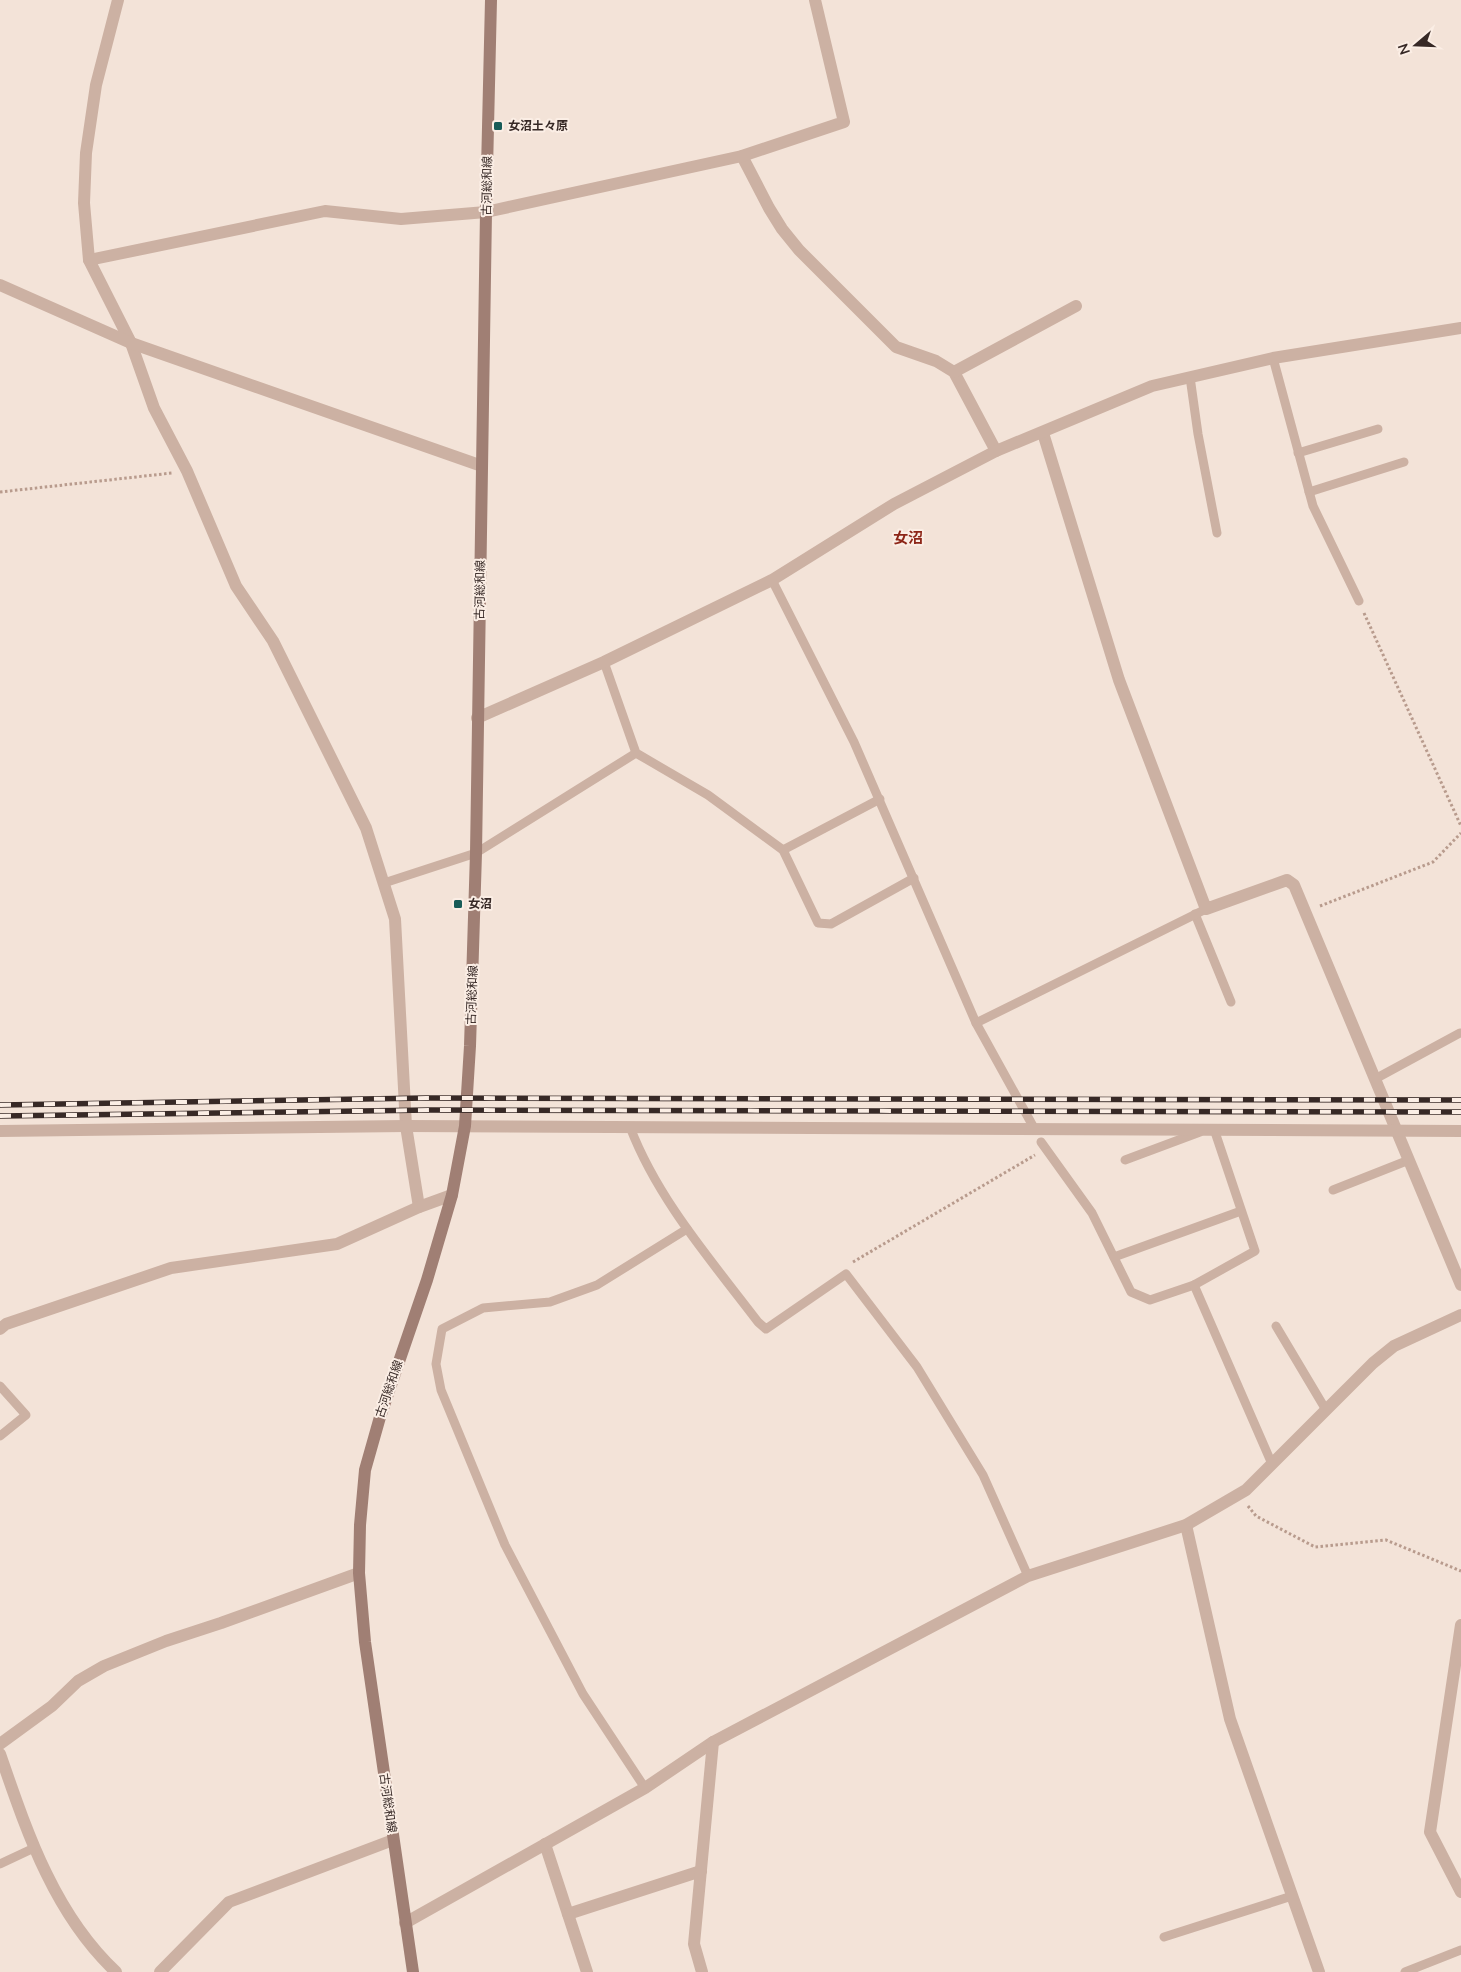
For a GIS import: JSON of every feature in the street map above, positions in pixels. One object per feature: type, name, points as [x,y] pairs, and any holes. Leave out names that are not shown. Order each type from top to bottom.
[{"type":"main road","name":"古河総和線","points":[[413,1972],[365,1642],[359,1573],[360,1525],[365,1470],[380,1417],[427,1280],[452,1195],[465,1126],[470,1046],[476,853],[491,0]]},
{"type":"street","points":[[118,0],[96,85],[86,153],[84,203],[89,260],[131,343],[154,408],[187,471],[236,586],[273,641],[366,828],[395,919],[406,1126],[419,1207]]},
{"type":"street","points":[[89,260],[325,211],[401,219],[486,212],[742,156],[844,122],[815,0]]},
{"type":"street","points":[[742,156],[769,208],[782,229],[799,250],[896,347],[936,361],[954,372],[996,451]]},
{"type":"street","points":[[0,285],[131,343],[482,466]]},
{"type":"street","points":[[954,372],[1076,306]]},
{"type":"street","points":[[477,718],[604,662],[772,580],[894,504],[996,451],[1152,386],[1273,358],[1461,328]]},
{"type":"street","points":[[1043,433],[1119,680],[1201,912],[1287,880],[1294,885],[1461,1285]]},
{"type":"street","points":[[0,1131],[406,1126],[1461,1131]]},
{"type":"street","points":[[2,1322],[171,1268],[337,1244],[419,1207],[452,1195]]},
{"type":"street","points":[[405,1924],[645,1788],[713,1742],[1028,1576],[1186,1525],[1246,1490],[1373,1363],[1394,1346],[1461,1315]]},
{"type":"street","points":[[1186,1525],[1230,1719],[1319,1972]]},
{"type":"street","points":[[0,1744],[52,1706],[78,1681],[104,1666],[166,1641],[359,1573]]},
{"type":"street","points":[[1461,1625],[1430,1832],[1461,1892]]},
{"type":"street","points":[[702,1972],[694,1944],[713,1742]]},
{"type":"street","points":[[0,1754],[34,1848],[70,1918],[98,1956],[116,1972]]},
{"type":"street","points":[[160,1972],[229,1902],[393,1840]]},
{"type":"street","points":[[545,1844],[588,1972]]},
{"type":"street","points":[[568,1914],[701,1871]]},
{"type":"lane","points":[[1273,358],[1312,506],[1359,600]]},
{"type":"lane","points":[[1190,377],[1216,533]]},
{"type":"lane","points":[[1298,453],[1378,429]]},
{"type":"lane","points":[[1309,492],[1404,462]]},
{"type":"lane","points":[[772,580],[854,742],[976,1023],[1034,1128]]},
{"type":"lane","points":[[604,662],[636,753],[708,795],[783,850],[818,922],[831,924],[914,878]]},
{"type":"lane","points":[[384,883],[476,853],[636,753]]},
{"type":"lane","points":[[783,850],[880,799]]},
{"type":"lane","points":[[976,1023],[1201,912],[1231,1002]]},
{"type":"lane","points":[[1376,1079],[1460,1034]]},
{"type":"lane","points":[[630,1127],[648,1167],[687,1229],[758,1322],[766,1329],[846,1274],[916,1367],[983,1475],[1028,1576]]},
{"type":"lane","points":[[1041,1142],[1092,1213],[1131,1292],[1150,1300],[1194,1285],[1255,1251],[1211,1129],[1125,1160]]},
{"type":"lane","points":[[1333,1190],[1409,1160]]},
{"type":"lane","points":[[1114,1257],[1242,1211]]},
{"type":"lane","points":[[645,1788],[583,1694],[505,1546],[440,1390],[436,1364],[442,1329],[483,1308],[550,1302],[597,1285],[687,1229]]},
{"type":"lane","points":[[1194,1285],[1272,1464]]},
{"type":"lane","points":[[1276,1326],[1326,1410]]},
{"type":"lane","points":[[0,1386],[26,1415],[0,1436]]},
{"type":"lane","points":[[0,1864],[34,1848]]},
{"type":"lane","points":[[1164,1937],[1292,1896]]},
{"type":"lane","points":[[1405,1972],[1461,1950]]},
{"type":"path","points":[[0,492],[187,471]]},
{"type":"path","points":[[1359,600],[1461,826]]},
{"type":"path","points":[[1305,912],[1433,862],[1461,833]]},
{"type":"path","points":[[846,1274],[848,1266],[855,1261],[1035,1155],[1041,1147],[1041,1142]]},
{"type":"path","points":[[1239,1494],[1256,1516],[1315,1547],[1386,1540],[1461,1571]]},
{"type":"railway","points":[[0,1105],[426,1098],[1461,1100]]},
{"type":"railway","points":[[0,1116],[430,1110],[1461,1112]]},
{"type":"place","name":"女沼土々原","points":[[498,126]]},
{"type":"place","name":"女沼","points":[[458,904]]},
{"type":"district","name":"女沼","points":[[908,538]]}]
